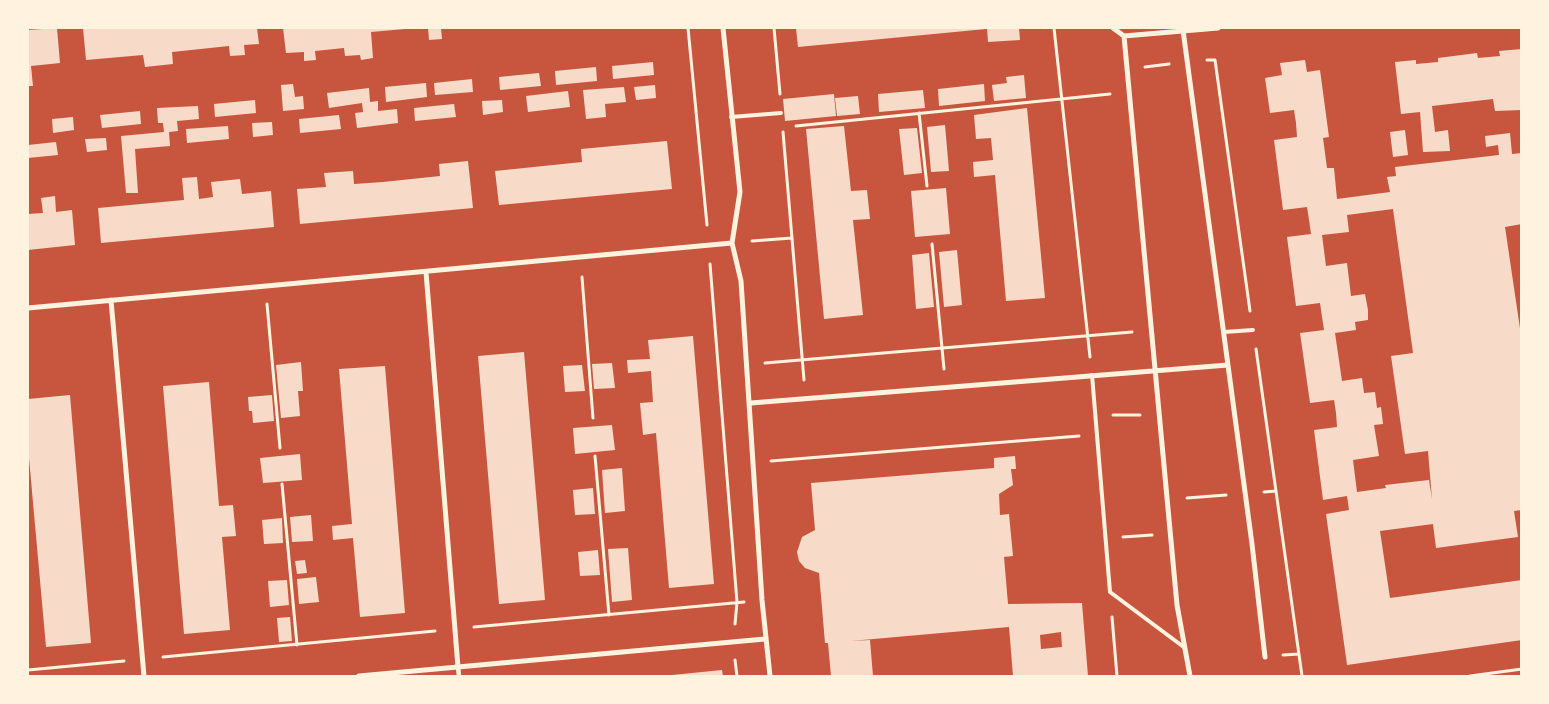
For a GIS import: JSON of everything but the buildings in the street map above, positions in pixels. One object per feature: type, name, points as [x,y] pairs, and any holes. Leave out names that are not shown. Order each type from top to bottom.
[{"type":"street","points":[[723,28],[730,117],[740,192],[732,243],[741,280],[751,403],[762,600],[770,676]]},
{"type":"street","points":[[1112,28],[1124,36],[1218,28]]},
{"type":"street","points":[[1183,30],[1246,493],[1265,657]]},
{"type":"street","points":[[1124,36],[1166,499],[1177,605],[1190,676]]},
{"type":"street","points":[[28,308],[581,258],[708,243],[732,243]]},
{"type":"street","points":[[426,272],[459,676]]},
{"type":"street","points":[[111,300],[144,676]]},
{"type":"street","points":[[751,403],[1228,365]]},
{"type":"street","points":[[359,676],[765,639]]},
{"type":"lane","points":[[730,117],[781,113]]},
{"type":"lane","points":[[1522,254],[1522,260]]},
{"type":"lane","points":[[1224,332],[1253,330]]},
{"type":"lane","points":[[1092,375],[1110,592],[1185,648]]},
{"type":"path","points":[[688,28],[708,243],[737,602],[733,642]]},
{"type":"path","points":[[774,28],[806,398]]},
{"type":"path","points":[[1054,28],[1092,375]]},
{"type":"path","points":[[783,127],[1129,92]]},
{"type":"path","points":[[919,113],[927,186]]},
{"type":"path","points":[[732,243],[792,238]]},
{"type":"path","points":[[932,244],[946,387]]},
{"type":"path","points":[[581,258],[593,418]]},
{"type":"path","points":[[266,286],[280,448]]},
{"type":"path","points":[[748,364],[1150,331]]},
{"type":"path","points":[[1095,416],[1158,414]]},
{"type":"path","points":[[726,465],[1096,434]]},
{"type":"path","points":[[595,456],[609,615]]},
{"type":"path","points":[[282,484],[297,644]]},
{"type":"path","points":[[1166,499],[1276,491]]},
{"type":"path","points":[[1105,538],[1170,534]]},
{"type":"path","points":[[1110,592],[1117,676]]},
{"type":"path","points":[[28,670],[762,600]]},
{"type":"path","points":[[1470,676],[1522,669]]}]
